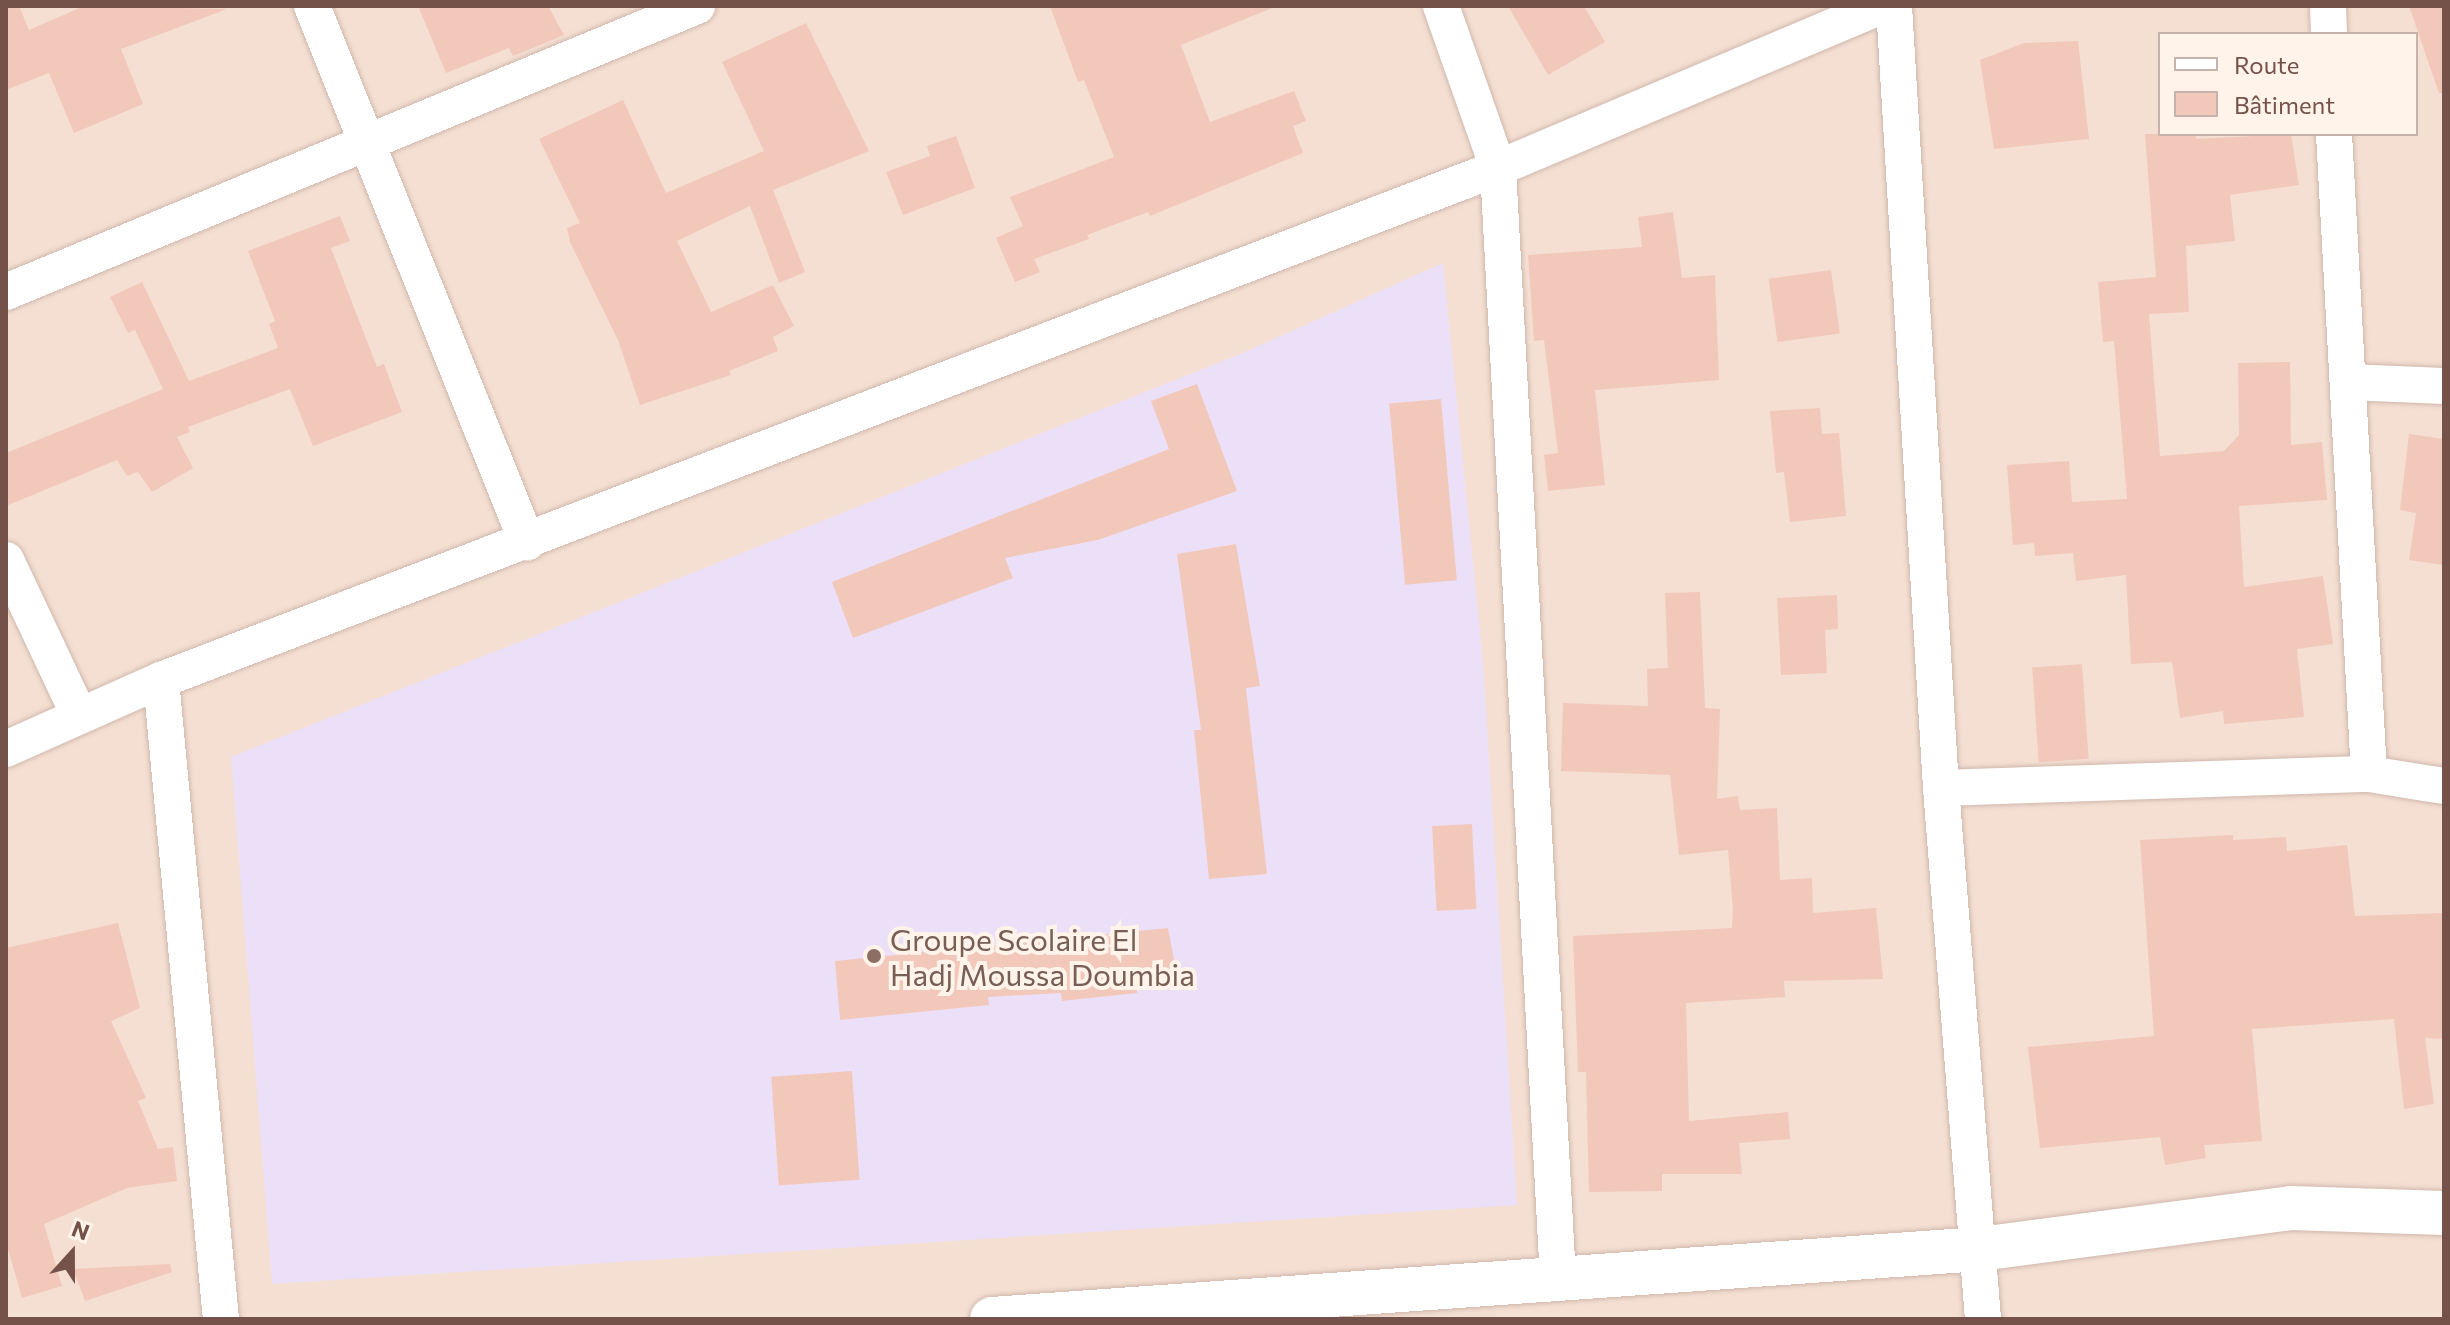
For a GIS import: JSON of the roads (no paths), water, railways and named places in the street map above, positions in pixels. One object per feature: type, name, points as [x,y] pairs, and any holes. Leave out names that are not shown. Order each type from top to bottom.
[{"type":"street","points":[[312,6],[527,542]]},
{"type":"street","points":[[6,292],[697,6]]},
{"type":"street","points":[[1441,6],[1498,168],[1558,1281]]},
{"type":"street","points":[[6,749],[161,680],[1498,168],[1881,6]]},
{"type":"street","points":[[1894,6],[1941,788],[1980,1249],[1983,1319]]},
{"type":"street","points":[[2328,6],[2329,32]]},
{"type":"street","points":[[2334,136],[2369,774]]},
{"type":"street","points":[[2348,382],[2444,386]]},
{"type":"street","points":[[6,560],[79,715]]},
{"type":"street","points":[[161,680],[221,1319]]},
{"type":"street","points":[[1941,788],[2369,774],[2444,786]]},
{"type":"street","points":[[992,1319],[1980,1249],[2291,1208],[2444,1213]]},
{"type":"place","name":"Groupe Scolaire El Hadj Moussa Doumbia","points":[[874,956]]}]
